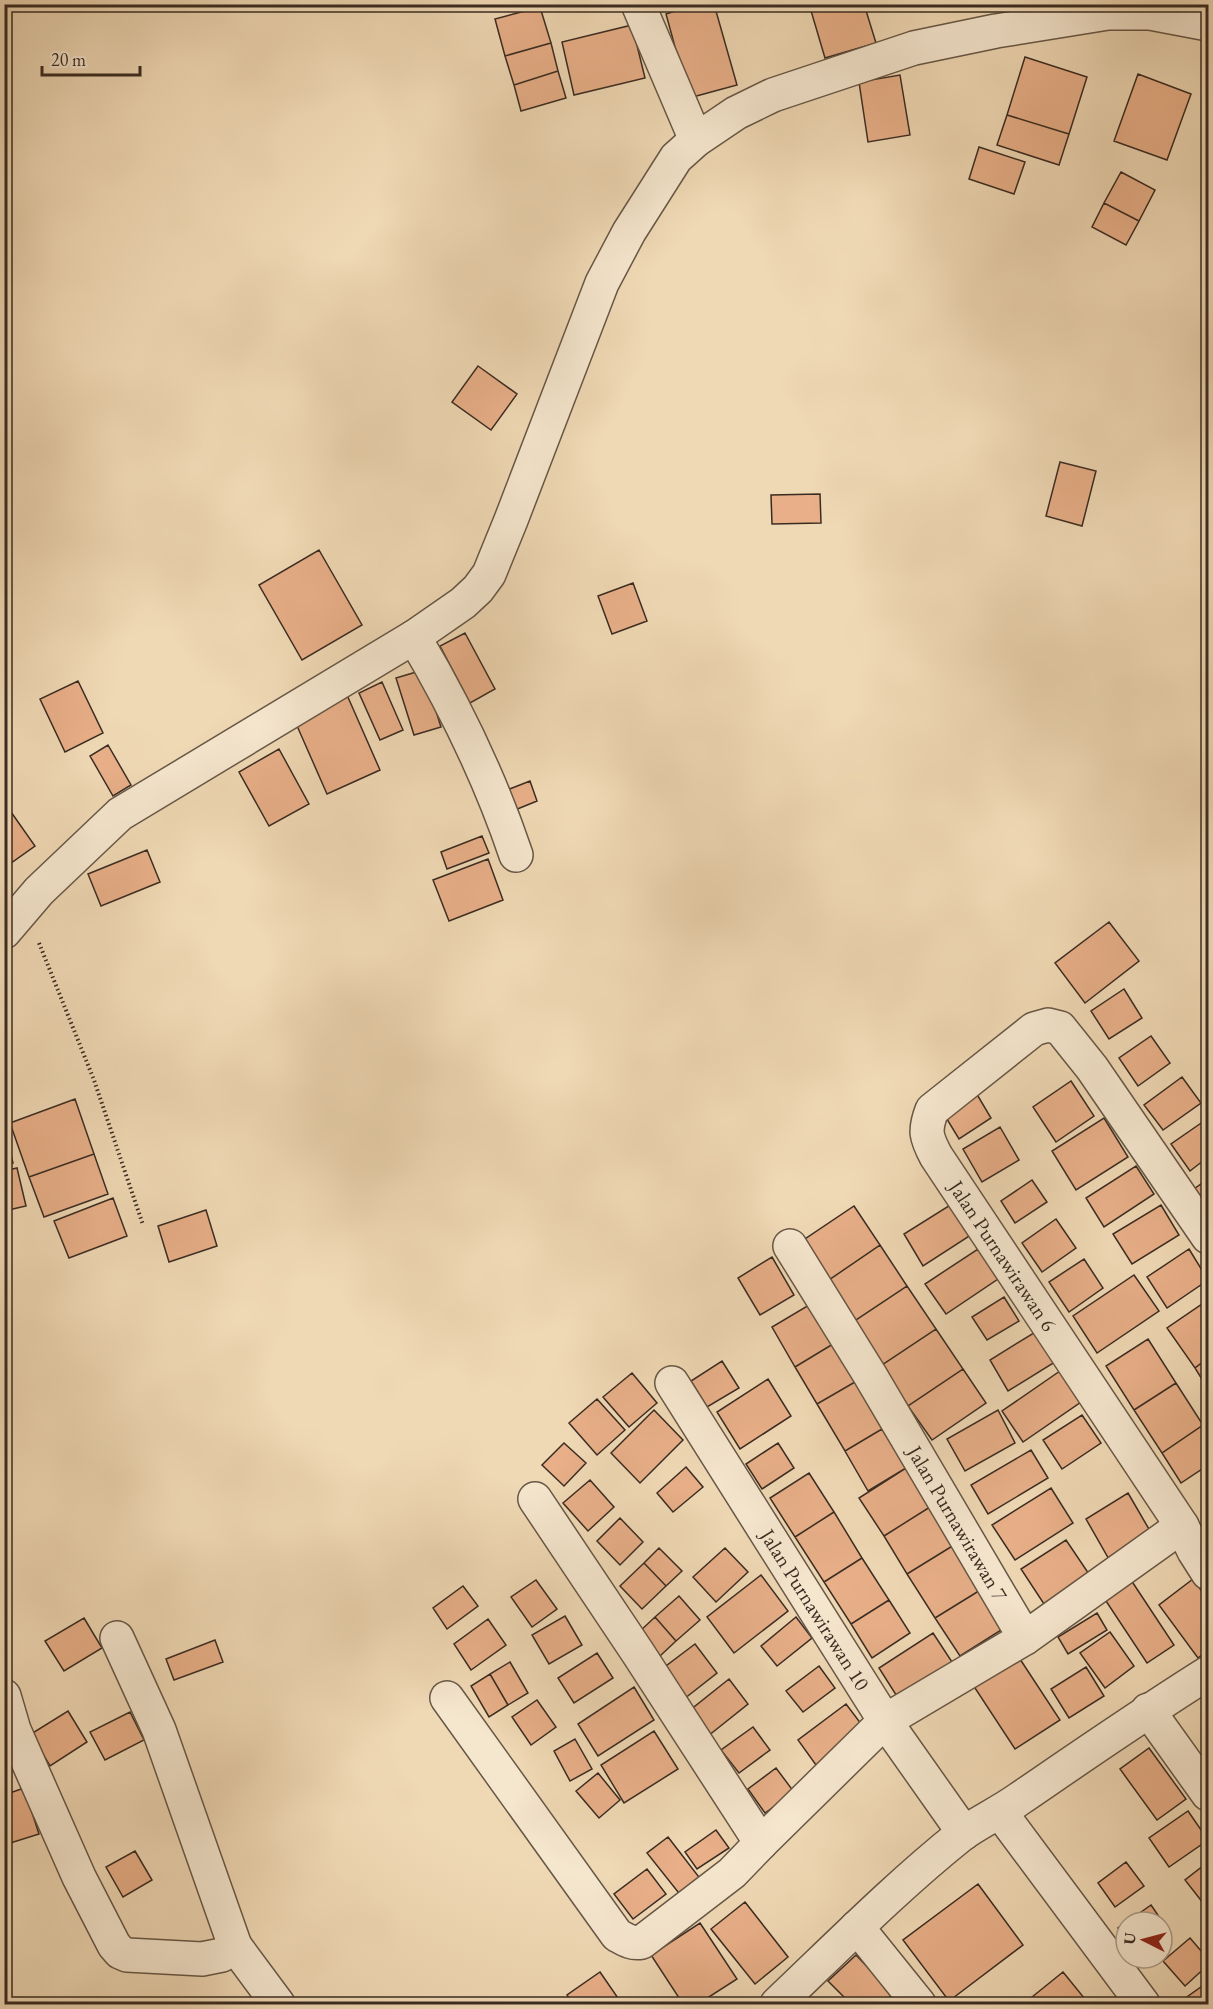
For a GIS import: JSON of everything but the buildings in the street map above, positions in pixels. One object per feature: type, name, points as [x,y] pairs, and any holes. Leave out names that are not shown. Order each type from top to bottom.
[{"type":"street","points":[[638,4],[696,140]]},
{"type":"street","points":[[14,921],[39,891],[120,814],[414,637],[463,603],[478,589],[489,574],[552,418],[602,284],[629,232],[676,158],[696,140],[736,113],[773,94],[914,48],[1108,9],[1150,13],[1209,24]]},
{"type":"street","points":[[414,637],[448,695],[501,811],[516,855]]},
{"type":"street","name":"Jalan Purnawirawan 6","points":[[1198,1548],[936,1156],[927,1139],[926,1126],[932,1110],[1034,1029],[1048,1025],[1060,1028],[1092,1068],[1209,1237]]},
{"type":"street","name":"Jalan Purnawirawan 7","points":[[790,1246],[870,1375],[1025,1638]]},
{"type":"street","name":"Jalan Purnawirawan 10","points":[[672,1383],[885,1721],[964,1833]]},
{"type":"street","points":[[535,1499],[761,1843]]},
{"type":"street","points":[[447,1698],[617,1935],[635,1943],[642,1942],[732,1873],[885,1721],[1025,1638],[1198,1548]]},
{"type":"street","points":[[117,1638],[159,1730],[235,1946],[278,2004]]},
{"type":"street","points":[[777,2004],[857,1927],[927,1863],[964,1833],[1000,1812],[1148,1710],[1209,1673]]},
{"type":"street","points":[[4,1696],[14,1730],[79,1876],[114,1945],[120,1952],[127,1955],[202,1959],[222,1955],[235,1946]]},
{"type":"street","points":[[1148,1710],[1209,1794]]},
{"type":"street","points":[[1000,1812],[1143,2004]]},
{"type":"street","points":[[857,1927],[919,2004]]},
{"type":"path","points":[[14,921],[43,952],[94,1080],[143,1225]]}]
